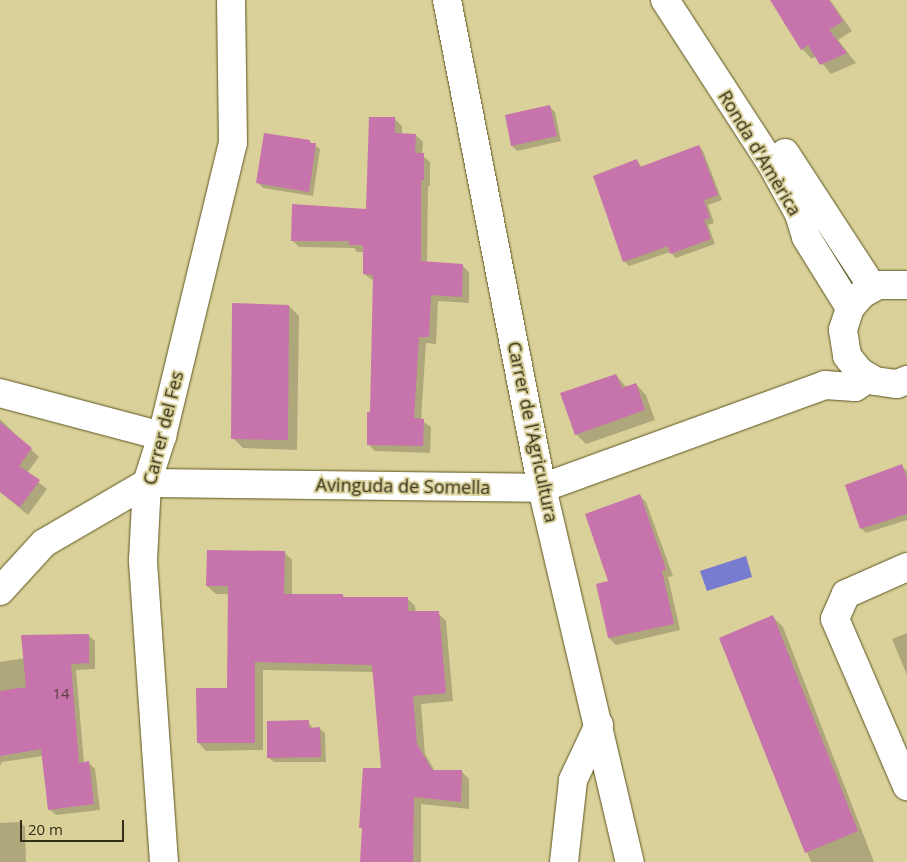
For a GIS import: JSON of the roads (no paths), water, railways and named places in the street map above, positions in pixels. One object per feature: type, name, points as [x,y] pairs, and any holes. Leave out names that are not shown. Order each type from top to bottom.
[{"type":"street","name":"Carrer del Fes","points":[[164,862],[143,560],[147,483],[162,436],[233,143],[231,0]]},
{"type":"street","name":"Carrer de l'Agricultura","points":[[448,0],[542,488],[630,862]]},
{"type":"street","name":"Ronda d'Amèrica","points":[[665,0],[783,184],[799,214],[806,237],[850,308]]},
{"type":"street","name":"Ronda d'Amèrica","points":[[687,0],[873,288]]},
{"type":"street","points":[[904,389],[875,381],[860,372],[847,356],[843,330],[850,308],[862,294],[878,285],[906,283]]},
{"type":"street","points":[[825,385],[847,356]]},
{"type":"street","name":"Avinguda de Somella","points":[[147,483],[542,488],[825,385],[855,388],[869,378]]},
{"type":"street","points":[[0,393],[162,436]]},
{"type":"street","points":[[0,590],[44,543],[147,483]]},
{"type":"street","points":[[907,567],[846,594],[835,619],[907,786]]},
{"type":"street","points":[[564,862],[573,780],[599,725]]},
{"type":"water","points":[[746,556],[752,577],[707,591],[700,571]]}]
